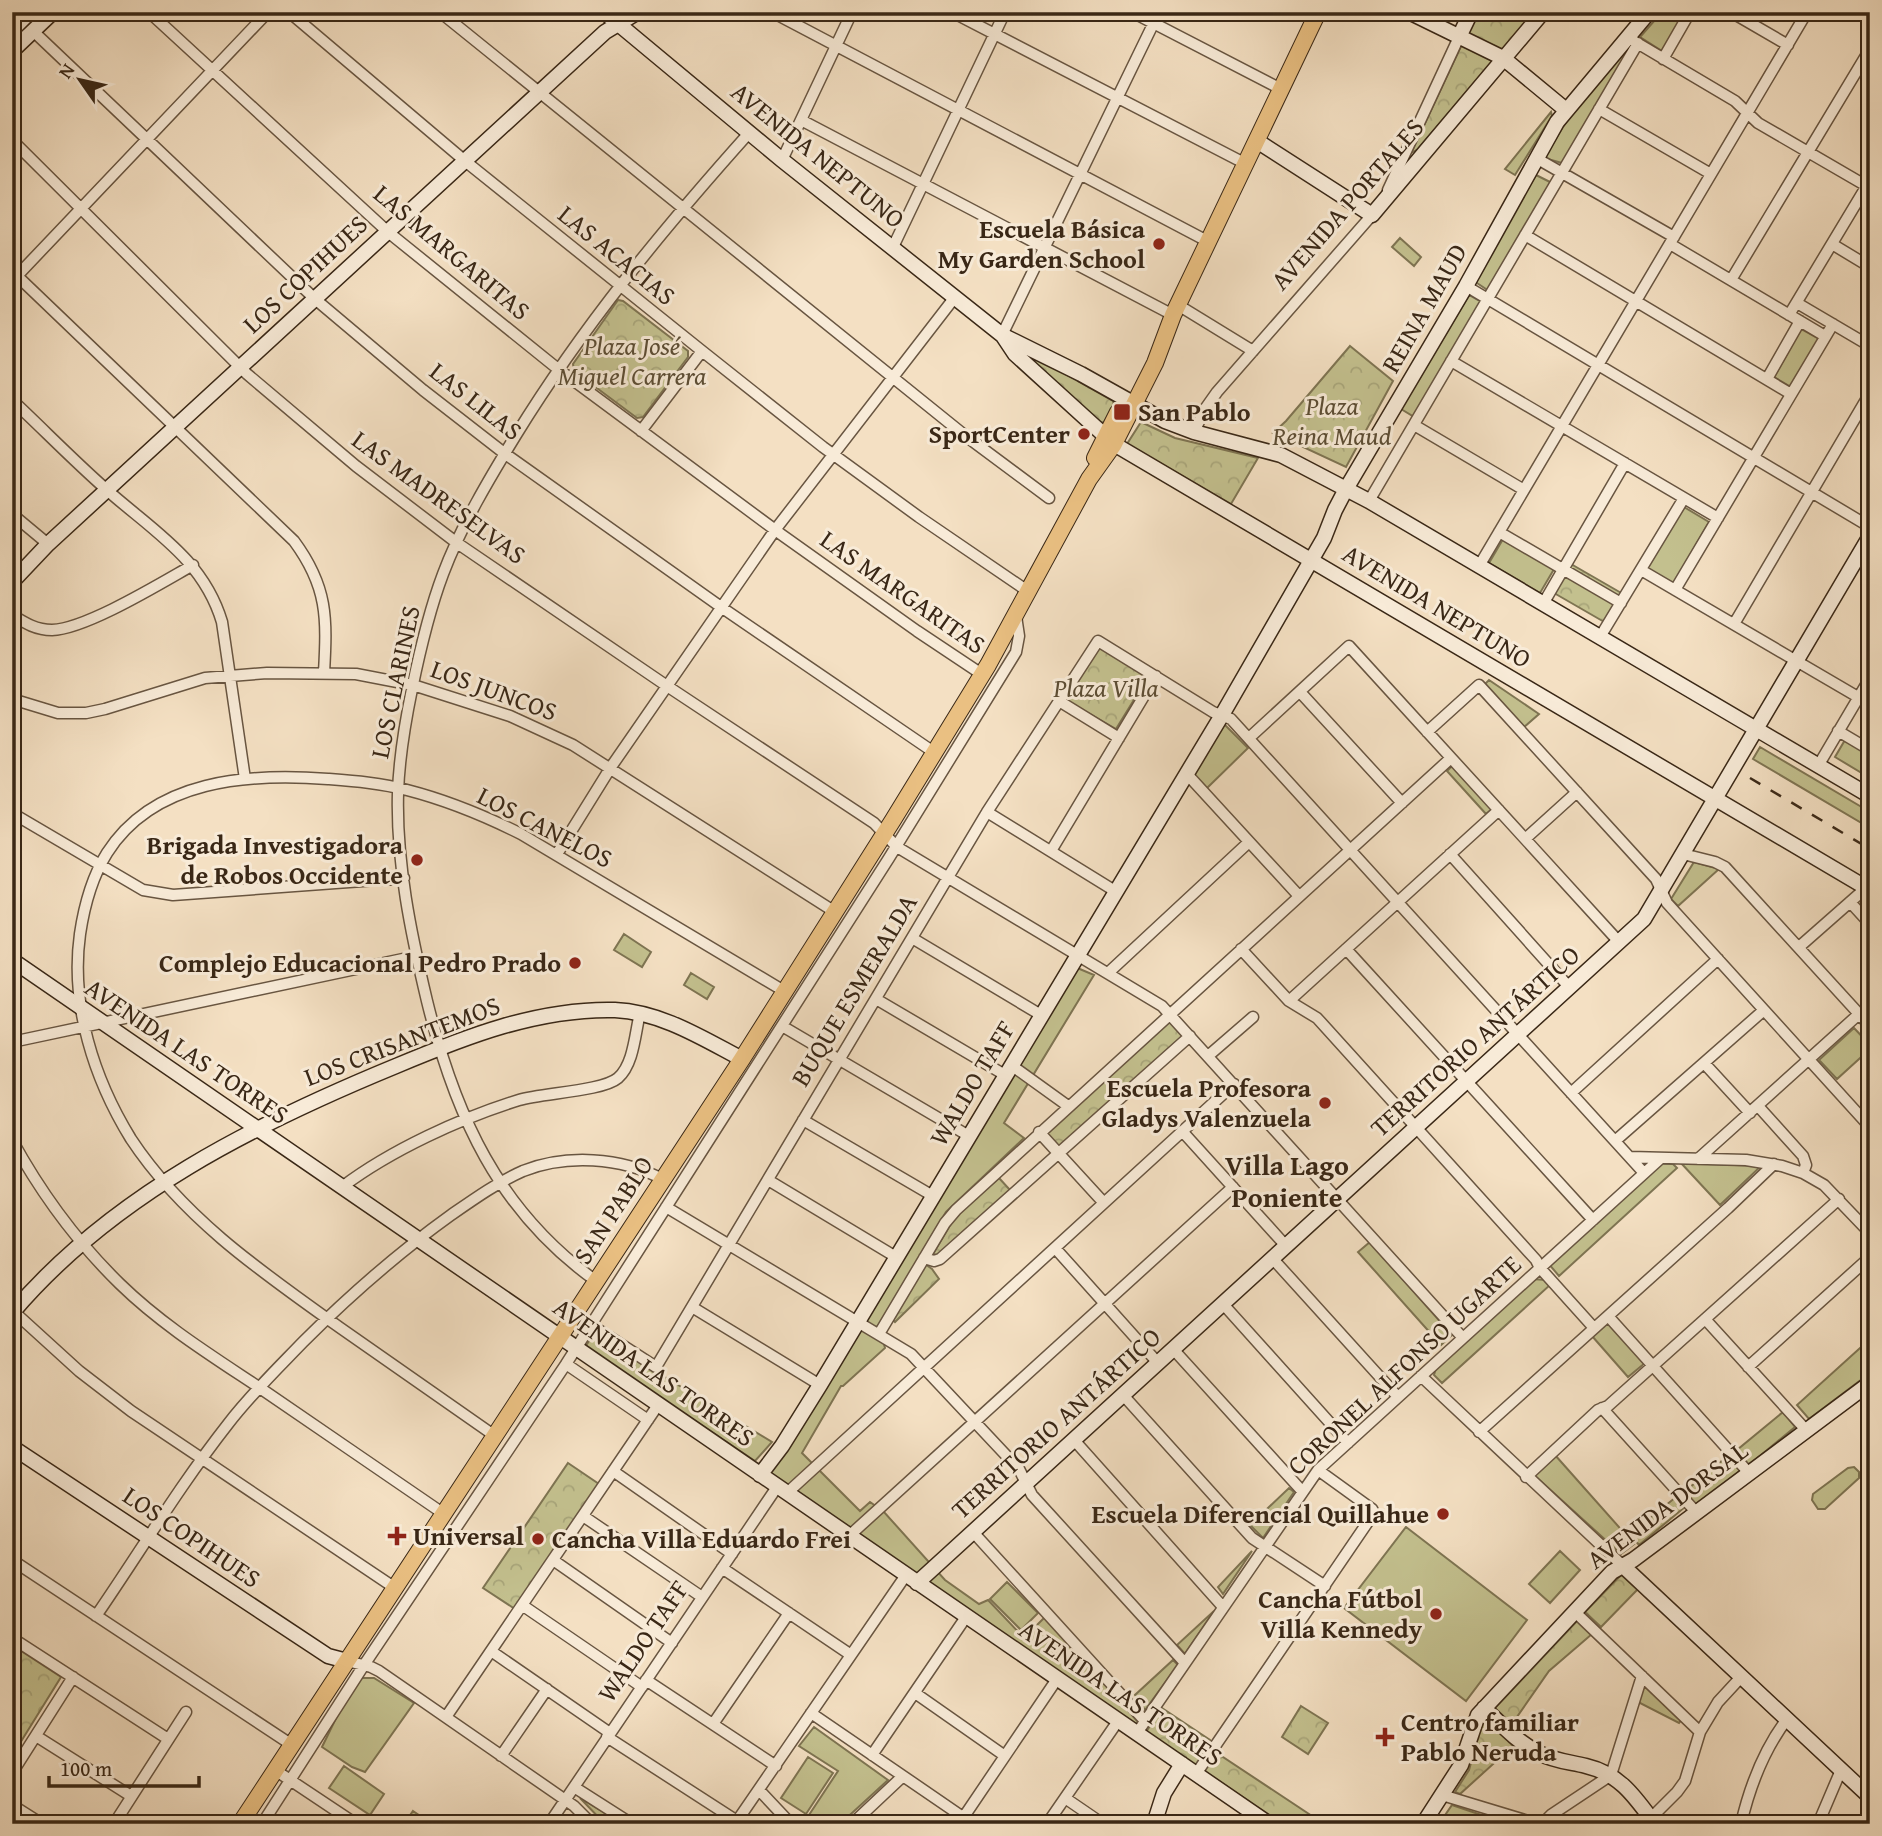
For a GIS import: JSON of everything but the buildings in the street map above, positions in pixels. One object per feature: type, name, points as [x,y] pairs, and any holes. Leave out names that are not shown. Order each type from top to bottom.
[{"type":"main road","name":"SAN PABLO","points":[[240,1824],[742,1059],[983,675],[1089,479],[1095,458],[1109,440],[1130,400],[1148,356],[1165,332],[1318,12]]},
{"type":"street","points":[[12,30],[30,12]]},
{"type":"street","points":[[12,51],[53,12]]},
{"type":"street","name":"LAS MARGARITAS","points":[[149,12],[388,232],[558,369],[775,530],[983,675]]},
{"type":"street","points":[[268,12],[14,276],[283,530],[309,563],[319,583],[324,604],[324,673]]},
{"type":"street","name":"LAS ACACIAS","points":[[289,12],[465,161],[620,287],[833,454],[952,542],[1029,592]]},
{"type":"street","points":[[440,12],[682,210],[963,434],[1049,498]]},
{"type":"street","name":"AVENIDA NEPTUNO","points":[[604,12],[782,160],[1002,335],[1166,421],[1194,432],[1282,456],[1369,501],[1870,796]]},
{"type":"street","name":"LOS COPIHUES","points":[[12,582],[48,544],[605,32],[638,12]]},
{"type":"street","points":[[772,12],[1209,242]]},
{"type":"street","points":[[782,160],[852,12]]},
{"type":"street","points":[[952,12],[1246,164]]},
{"type":"street","points":[[893,247],[1005,12]]},
{"type":"street","points":[[1132,12],[1281,89]]},
{"type":"street","points":[[1002,335],[1159,12]]},
{"type":"street","points":[[1409,12],[1503,58],[1566,110]]},
{"type":"street","points":[[1383,201],[1471,12]]},
{"type":"street","name":"AVENIDA PORTALES","points":[[1194,432],[1211,400],[1543,12]]},
{"type":"street","name":"REINA MAUD","points":[[1369,501],[1599,109],[1632,40],[1649,12]]},
{"type":"street","points":[[1663,58],[1690,12]]},
{"type":"street","points":[[1731,12],[1788,45]]},
{"type":"street","points":[[1479,566],[1807,12]]},
{"type":"street","name":"LAS LILAS","points":[[33,30],[314,299],[405,376],[505,453],[721,607],[935,753]]},
{"type":"street","points":[[1632,40],[1735,101],[1758,123],[1869,185],[1789,315]]},
{"type":"street","name":"REINA MAUD","points":[[1222,715],[1324,538],[1346,489],[1466,286],[1536,159],[1566,110],[1632,40]]},
{"type":"street","points":[[1731,280],[1870,49]]},
{"type":"street","points":[[1599,109],[1711,174]]},
{"type":"street","points":[[801,120],[1046,248],[1253,351]]},
{"type":"street","name":"LOS CLARINES","points":[[596,1282],[552,1247],[523,1215],[500,1183],[467,1120],[440,1048],[417,956],[404,878],[398,821],[398,788],[404,736],[413,685],[443,574],[457,542],[505,453],[558,369],[620,287],[749,133]]},
{"type":"street","name":"LAS MADRESELVAS","points":[[12,140],[240,368],[336,450],[457,542],[874,823],[897,847],[1156,1001],[1463,1338]]},
{"type":"street","points":[[1257,141],[1371,215]]},
{"type":"street","points":[[1536,159],[1825,336]]},
{"type":"street","points":[[1525,235],[1791,394]]},
{"type":"street","points":[[1832,244],[1870,267]]},
{"type":"street","points":[[1466,286],[1870,527]]},
{"type":"street","points":[[557,854],[611,767],[775,530],[955,297]]},
{"type":"street","points":[[1797,303],[1870,346]]},
{"type":"street","points":[[1767,379],[1800,321]]},
{"type":"street","points":[[1675,590],[1833,324]]},
{"type":"street","name":"AVENIDA NEPTUNO","points":[[1002,335],[1015,355],[1109,440],[1868,889]]},
{"type":"street","points":[[641,431],[702,351]]},
{"type":"street","points":[[1451,361],[1718,518]]},
{"type":"street","points":[[1734,624],[1870,393]]},
{"type":"street","points":[[12,400],[107,490],[193,565],[209,589],[218,611],[230,674],[245,779]]},
{"type":"street","points":[[1414,425],[1524,490]]},
{"type":"street","points":[[1543,604],[1625,463]]},
{"type":"street","points":[[1600,637],[1684,498]]},
{"type":"street","points":[[12,514],[48,544]]},
{"type":"street","points":[[1499,532],[1621,603]]},
{"type":"street","name":"TERRITORIO ANTÁRTICO","points":[[736,1822],[851,1654],[911,1579],[973,1532],[1644,919],[1870,536]]},
{"type":"street","points":[[12,615],[35,628],[60,629],[102,614],[193,565]]},
{"type":"street","points":[[1641,570],[1858,697]]},
{"type":"street","name":"SAN PABLO","points":[[262,1824],[364,1665],[566,1364],[897,847],[1016,652],[1019,642],[1016,616]]},
{"type":"street","name":"BUQUE ESMERALDA","points":[[591,1325],[656,1367],[948,878],[1098,640],[1156,676]]},
{"type":"street","points":[[1249,738],[1349,646],[1620,943]]},
{"type":"street","name":"LOS JUNCOS","points":[[12,699],[58,713],[86,713],[190,681],[230,674],[324,673],[372,676],[413,685],[522,721],[573,745],[835,912]]},
{"type":"street","points":[[1051,851],[1156,676],[1231,719],[1644,1173]]},
{"type":"street","points":[[1818,766],[1870,678]]},
{"type":"street","points":[[1427,732],[1479,685],[1656,879],[1667,903],[1870,1127]]},
{"type":"street","points":[[1300,692],[1402,803]]},
{"type":"street","points":[[1059,701],[1119,737]]},
{"type":"street","name":"WALDO TAFF","points":[[760,1475],[782,1446],[820,1385],[1222,715]]},
{"type":"street","points":[[1838,731],[1870,750]]},
{"type":"street","points":[[879,1334],[956,1210],[1451,758]]},
{"type":"street","points":[[1186,773],[1299,896]]},
{"type":"street","name":"LOS CANELOS","points":[[495,1436],[254,1266],[194,1213],[132,1140],[114,1107],[84,1027],[80,1007],[77,980],[79,943],[85,909],[100,865],[122,834],[159,805],[201,786],[245,779],[320,779],[398,788],[491,820],[557,854],[784,990]]},
{"type":"street","points":[[1525,839],[1577,792]]},
{"type":"street","points":[[1289,1001],[1499,810]]},
{"type":"street","points":[[12,813],[143,890],[166,895],[404,878]]},
{"type":"street","points":[[988,813],[1115,891]]},
{"type":"street","points":[[1108,973],[1249,842]]},
{"type":"street","points":[[1450,854],[1570,988]]},
{"type":"street","points":[[1683,854],[1725,867],[1870,1026]]},
{"type":"street","points":[[1798,947],[1868,889]]},
{"type":"street","points":[[1850,902],[1870,924]]},
{"type":"street","points":[[912,938],[1041,1015]]},
{"type":"street","points":[[1241,948],[1289,1001],[1317,1017],[1594,1328]]},
{"type":"street","points":[[1346,949],[1592,1220]]},
{"type":"street","points":[[12,1042],[417,956]]},
{"type":"street","points":[[1571,1093],[1718,959]]},
{"type":"street","name":"AVENIDA LAS TORRES","points":[[12,960],[1118,1721],[1141,1727],[1182,1765],[1269,1824]]},
{"type":"street","points":[[876,999],[1008,1070],[1068,1106]]},
{"type":"street","name":"LOS CRISANTEMOS","points":[[13,1311],[81,1242],[165,1182],[257,1128],[335,1091],[440,1048],[510,1024],[551,1015],[614,1010],[640,1013],[673,1024],[742,1059]]},
{"type":"street","points":[[1615,1141],[1764,1010]]},
{"type":"street","points":[[342,1187],[390,1155],[467,1120],[522,1099],[613,1082],[622,1074],[627,1064],[640,1013]]},
{"type":"street","points":[[1698,1159],[1859,1014]]},
{"type":"street","points":[[1208,1056],[1253,1017]]},
{"type":"street","points":[[782,1026],[969,1136]]},
{"type":"street","points":[[924,1258],[934,1261],[940,1259],[1190,1036]]},
{"type":"street","points":[[1704,1062],[1803,1156],[1806,1165],[1804,1173]]},
{"type":"street","name":"WALDO TAFF","points":[[549,1824],[722,1568],[782,1490],[925,1367],[1234,1084]]},
{"type":"street","points":[[803,1120],[933,1196]]},
{"type":"street","points":[[1182,1131],[1286,1246]]},
{"type":"street","points":[[1040,1132],[1104,1203]]},
{"type":"street","points":[[12,1140],[36,1182],[81,1242],[119,1283],[153,1314],[444,1514]]},
{"type":"street","points":[[1630,1157],[1746,1160],[1774,1164],[1804,1173],[1824,1185],[1870,1233]]},
{"type":"street","name":"CORONEL ALFONSO UGARTE","points":[[1141,1727],[1301,1491],[1318,1471],[1661,1158]]},
{"type":"street","points":[[96,1616],[203,1458],[258,1387],[327,1318],[418,1239],[500,1183],[534,1168],[572,1160],[618,1164],[662,1179]]},
{"type":"street","points":[[1479,1432],[1774,1164]]},
{"type":"street","points":[[768,1180],[896,1257]]},
{"type":"street","points":[[849,1536],[1233,1187]]},
{"type":"street","points":[[1526,1477],[1839,1199]]},
{"type":"street","points":[[666,1207],[911,1354],[1019,1469],[1031,1495],[1185,1663]]},
{"type":"street","points":[[1055,1248],[1158,1363]]},
{"type":"street","points":[[1748,1367],[1870,1257]]},
{"type":"street","points":[[1273,1259],[1398,1397]]},
{"type":"street","points":[[1223,1304],[1348,1443]]},
{"type":"street","points":[[692,1307],[820,1385]]},
{"type":"street","points":[[13,1311],[109,1396],[395,1588]]},
{"type":"street","points":[[1608,1316],[1749,1473]]},
{"type":"street","points":[[1705,1319],[1806,1430]]},
{"type":"street","points":[[1173,1349],[1301,1491]]},
{"type":"street","name":"AVENIDA LAS TORRES","points":[[566,1364],[648,1420]]},
{"type":"street","points":[[1421,1376],[1870,1797]]},
{"type":"street","name":"AVENIDA DORSAL","points":[[1423,1824],[1461,1765],[1475,1720],[1484,1708],[1612,1572],[1870,1383]]},
{"type":"street","points":[[1123,1395],[1252,1538],[1325,1586]]},
{"type":"street","points":[[446,1717],[658,1405]]},
{"type":"street","points":[[1602,1408],[1696,1512]]},
{"type":"street","points":[[1074,1440],[1223,1606]]},
{"type":"street","name":"LOS COPIHUES","points":[[12,1447],[328,1656],[347,1661]]},
{"type":"street","points":[[613,1471],[732,1554]]},
{"type":"street","points":[[1196,1774],[1374,1511],[1318,1471]]},
{"type":"street","points":[[583,1516],[702,1597]]},
{"type":"street","points":[[973,1532],[1141,1727]]},
{"type":"street","points":[[12,1560],[292,1745]]},
{"type":"street","points":[[553,1560],[672,1643]]},
{"type":"street","points":[[722,1568],[851,1654]]},
{"type":"street","points":[[522,1605],[776,1766]]},
{"type":"street","points":[[1575,1612],[1700,1732]]},
{"type":"street","points":[[713,1724],[789,1613]]},
{"type":"street","points":[[872,1755],[967,1616]]},
{"type":"street","points":[[12,1638],[169,1739]]},
{"type":"street","points":[[491,1651],[736,1822]]},
{"type":"street","points":[[347,1661],[379,1671],[565,1800],[592,1824]]},
{"type":"street","points":[[1442,1795],[1540,1824],[1611,1775],[1642,1676]]},
{"type":"street","points":[[1484,1708],[1518,1739],[1537,1752],[1555,1760],[1592,1767],[1611,1775],[1630,1790],[1653,1821],[1685,1781],[1700,1732],[1717,1702],[1742,1676]]},
{"type":"street","points":[[12,1773],[73,1677]]},
{"type":"street","points":[[811,1713],[965,1822],[1057,1679]]},
{"type":"street","points":[[501,1756],[547,1689]]},
{"type":"street","points":[[915,1693],[1005,1756]]},
{"type":"street","points":[[114,1824],[186,1712]]},
{"type":"street","points":[[1741,1824],[1750,1788],[1762,1757],[1787,1719]]},
{"type":"street","points":[[1047,1824],[1118,1721]]},
{"type":"street","points":[[36,1736],[131,1796]]},
{"type":"street","points":[[1154,1824],[1164,1793],[1182,1765]]},
{"type":"street","points":[[275,1770],[356,1824]]},
{"type":"street","points":[[1818,1824],[1841,1770]]},
{"type":"street","points":[[852,1824],[903,1776]]},
{"type":"street","points":[[574,1787],[632,1824]]},
{"type":"street","points":[[759,1790],[791,1824]]},
{"type":"street","points":[[1065,1798],[1103,1824]]},
{"type":"street","points":[[12,1805],[42,1824]]},
{"type":"green space","points":[[1477,12],[1535,12],[1418,149],[1411,153]]},
{"type":"green space","points":[[1662,12],[1685,12],[1662,51],[1640,37]]},
{"type":"green space","points":[[1627,48],[1631,51],[1562,163],[1544,158],[1571,114]]},
{"type":"green space","points":[[1551,112],[1552,116],[1515,175],[1505,169]]},
{"type":"green space","points":[[1536,175],[1552,183],[1489,291],[1474,281]]},
{"type":"green space","points":[[1400,238],[1421,257],[1414,266],[1392,247]]},
{"type":"green space","points":[[1469,295],[1483,303],[1416,418],[1401,409]]},
{"type":"green space","name":"Plaza José Miguel Carrera","points":[[618,300],[623,301],[688,351],[688,357],[643,417],[637,418],[574,371],[573,364]]},
{"type":"green space","points":[[1801,329],[1819,339],[1791,387],[1774,377]]},
{"type":"green space","points":[[1007,341],[1113,401],[1114,406],[1104,422],[1101,423],[1006,343]]},
{"type":"green space","name":"Plaza Reina Maud","points":[[1350,346],[1393,381],[1346,467],[1273,433]]},
{"type":"green space","points":[[1141,422],[1175,438],[1258,458],[1231,504],[1127,444]]},
{"type":"green space","points":[[1684,507],[1709,522],[1673,585],[1647,568]]},
{"type":"green space","points":[[1506,534],[1557,564],[1540,593],[1489,563]]},
{"type":"green space","points":[[1571,564],[1623,594],[1606,623],[1554,593]]},
{"type":"green space","name":"Plaza Villa","points":[[1099,646],[1148,677],[1116,729],[1064,699]]},
{"type":"green space","points":[[1489,680],[1539,714],[1523,728],[1485,684]]},
{"type":"green space","points":[[1223,723],[1248,748],[1205,790],[1191,775]]},
{"type":"green space","points":[[1845,740],[1870,755],[1870,778],[1835,757]]},
{"type":"green space","points":[[1760,747],[1870,812],[1870,828],[1753,759]]},
{"type":"green space","points":[[1454,764],[1493,808],[1486,814],[1447,771]]},
{"type":"green space","points":[[1694,862],[1719,869],[1678,906],[1671,899]]},
{"type":"green space","points":[[624,934],[651,952],[642,967],[614,950]]},
{"type":"green space","points":[[1075,967],[1094,975],[1004,1123],[1024,1138],[946,1212],[879,1326],[885,1348],[841,1386],[802,1453],[860,1511],[870,1502],[884,1512],[945,1580],[979,1604],[988,1600],[1024,1638],[1045,1617],[1139,1723],[1138,1726],[768,1473]]},
{"type":"green space","points":[[691,973],[714,987],[707,999],[684,985]]},
{"type":"green space","points":[[1169,1020],[1184,1037],[1059,1150],[1045,1134]]},
{"type":"green space","points":[[1854,1028],[1870,1045],[1870,1049],[1837,1079],[1819,1060]]},
{"type":"green space","points":[[1659,1163],[1673,1164],[1677,1168],[1559,1276],[1548,1263]]},
{"type":"green space","points":[[1681,1163],[1761,1166],[1720,1205]]},
{"type":"green space","points":[[999,1178],[1010,1190],[938,1256],[933,1254],[955,1217]]},
{"type":"green space","points":[[1370,1242],[1452,1335],[1441,1345],[1358,1252]]},
{"type":"green space","points":[[925,1264],[939,1279],[895,1322],[892,1319]]},
{"type":"green space","points":[[1532,1279],[1546,1280],[1550,1285],[1442,1383],[1434,1375],[1436,1368]]},
{"type":"green space","points":[[1609,1321],[1645,1363],[1628,1377],[1592,1336]]},
{"type":"green space","points":[[594,1334],[772,1442],[755,1461],[585,1347]]},
{"type":"green space","points":[[1870,1339],[1870,1373],[1809,1419],[1797,1405]]},
{"type":"green space","points":[[1783,1412],[1795,1427],[1749,1465],[1737,1450]]},
{"type":"green space","points":[[1555,1455],[1634,1544],[1621,1554],[1534,1475]]},
{"type":"green space","points":[[1729,1455],[1741,1470],[1695,1508],[1683,1493]]},
{"type":"green space","points":[[568,1463],[599,1484],[515,1609],[483,1588]]},
{"type":"green space","points":[[1854,1467],[1859,1472],[1859,1478],[1825,1509],[1818,1509],[1812,1500],[1813,1494],[1848,1468]]},
{"type":"green space","points":[[1289,1488],[1294,1492],[1263,1538],[1250,1525]]},
{"type":"green space","points":[[1676,1497],[1685,1507],[1639,1545],[1630,1534]]},
{"type":"green space","name":"Cancha Fútbol Villa Kennedy","points":[[1406,1527],[1527,1620],[1466,1701],[1344,1608]]},
{"type":"green space","points":[[1252,1551],[1223,1594],[1218,1587]]},
{"type":"green space","points":[[1560,1551],[1580,1570],[1550,1603],[1529,1584]]},
{"type":"green space","points":[[1622,1574],[1638,1589],[1601,1627],[1585,1612]]},
{"type":"green space","points":[[1007,1582],[1038,1613],[1021,1630],[990,1599]]},
{"type":"green space","points":[[1214,1611],[1185,1654],[1177,1645]]},
{"type":"green space","points":[[1578,1620],[1592,1634],[1549,1671],[1512,1724],[1494,1709]]},
{"type":"green space","points":[[12,1645],[61,1677],[12,1756]]},
{"type":"green space","points":[[1058,1646],[1064,1646],[1069,1654],[1067,1660],[1058,1662],[1053,1657],[1053,1651]]},
{"type":"green space","points":[[1173,1660],[1178,1665],[1145,1710],[1135,1695]]},
{"type":"green space","points":[[360,1678],[374,1678],[414,1703],[365,1772],[352,1767],[322,1747],[342,1706]]},
{"type":"green space","points":[[1647,1684],[1682,1719],[1679,1723],[1638,1702],[1643,1685]]},
{"type":"green space","points":[[1301,1706],[1328,1723],[1308,1754],[1282,1737]]},
{"type":"green space","points":[[1162,1708],[1210,1740],[1220,1755],[1324,1824],[1283,1824],[1146,1732]]},
{"type":"green space","points":[[1487,1719],[1513,1746],[1460,1794],[1455,1792],[1469,1770],[1482,1723]]},
{"type":"green space","points":[[814,1727],[888,1780],[840,1824],[808,1824],[805,1821],[838,1771],[799,1746]]},
{"type":"green space","points":[[808,1757],[833,1773],[806,1814],[781,1798]]},
{"type":"green space","points":[[344,1766],[384,1794],[370,1815],[329,1788]]},
{"type":"green space","points":[[580,1798],[623,1824],[605,1824]]},
{"type":"green space","points":[[1452,1805],[1508,1824],[1439,1824]]},
{"type":"green space","points":[[413,1811],[432,1824],[404,1824]]},
{"type":"railway","points":[[1750,778],[1870,849]]},
{"type":"place","name":"Escuela Básica My Garden School","points":[[1159,244]]},
{"type":"place","name":"San Pablo","points":[[1122,412]]},
{"type":"place","name":"SportCenter","points":[[1084,434]]},
{"type":"place","name":"Brigada Investigadora de Robos Occidente","points":[[417,860]]},
{"type":"place","name":"Complejo Educacional Pedro Prado","points":[[575,963]]},
{"type":"place","name":"Escuela Profesora Gladys Valenzuela","points":[[1325,1103]]},
{"type":"place","name":"Escuela Diferencial Quillahue","points":[[1443,1514]]},
{"type":"place","name":"Universal","points":[[397,1536]]},
{"type":"place","name":"Cancha Villa Eduardo Frei","points":[[538,1539]]},
{"type":"place","name":"Cancha Fútbol Villa Kennedy","points":[[1436,1614]]},
{"type":"place","name":"Centro familiar Pablo Neruda","points":[[1385,1737]]},
{"type":"district","name":"Villa Lago Poniente","points":[[1287,1181]]}]
